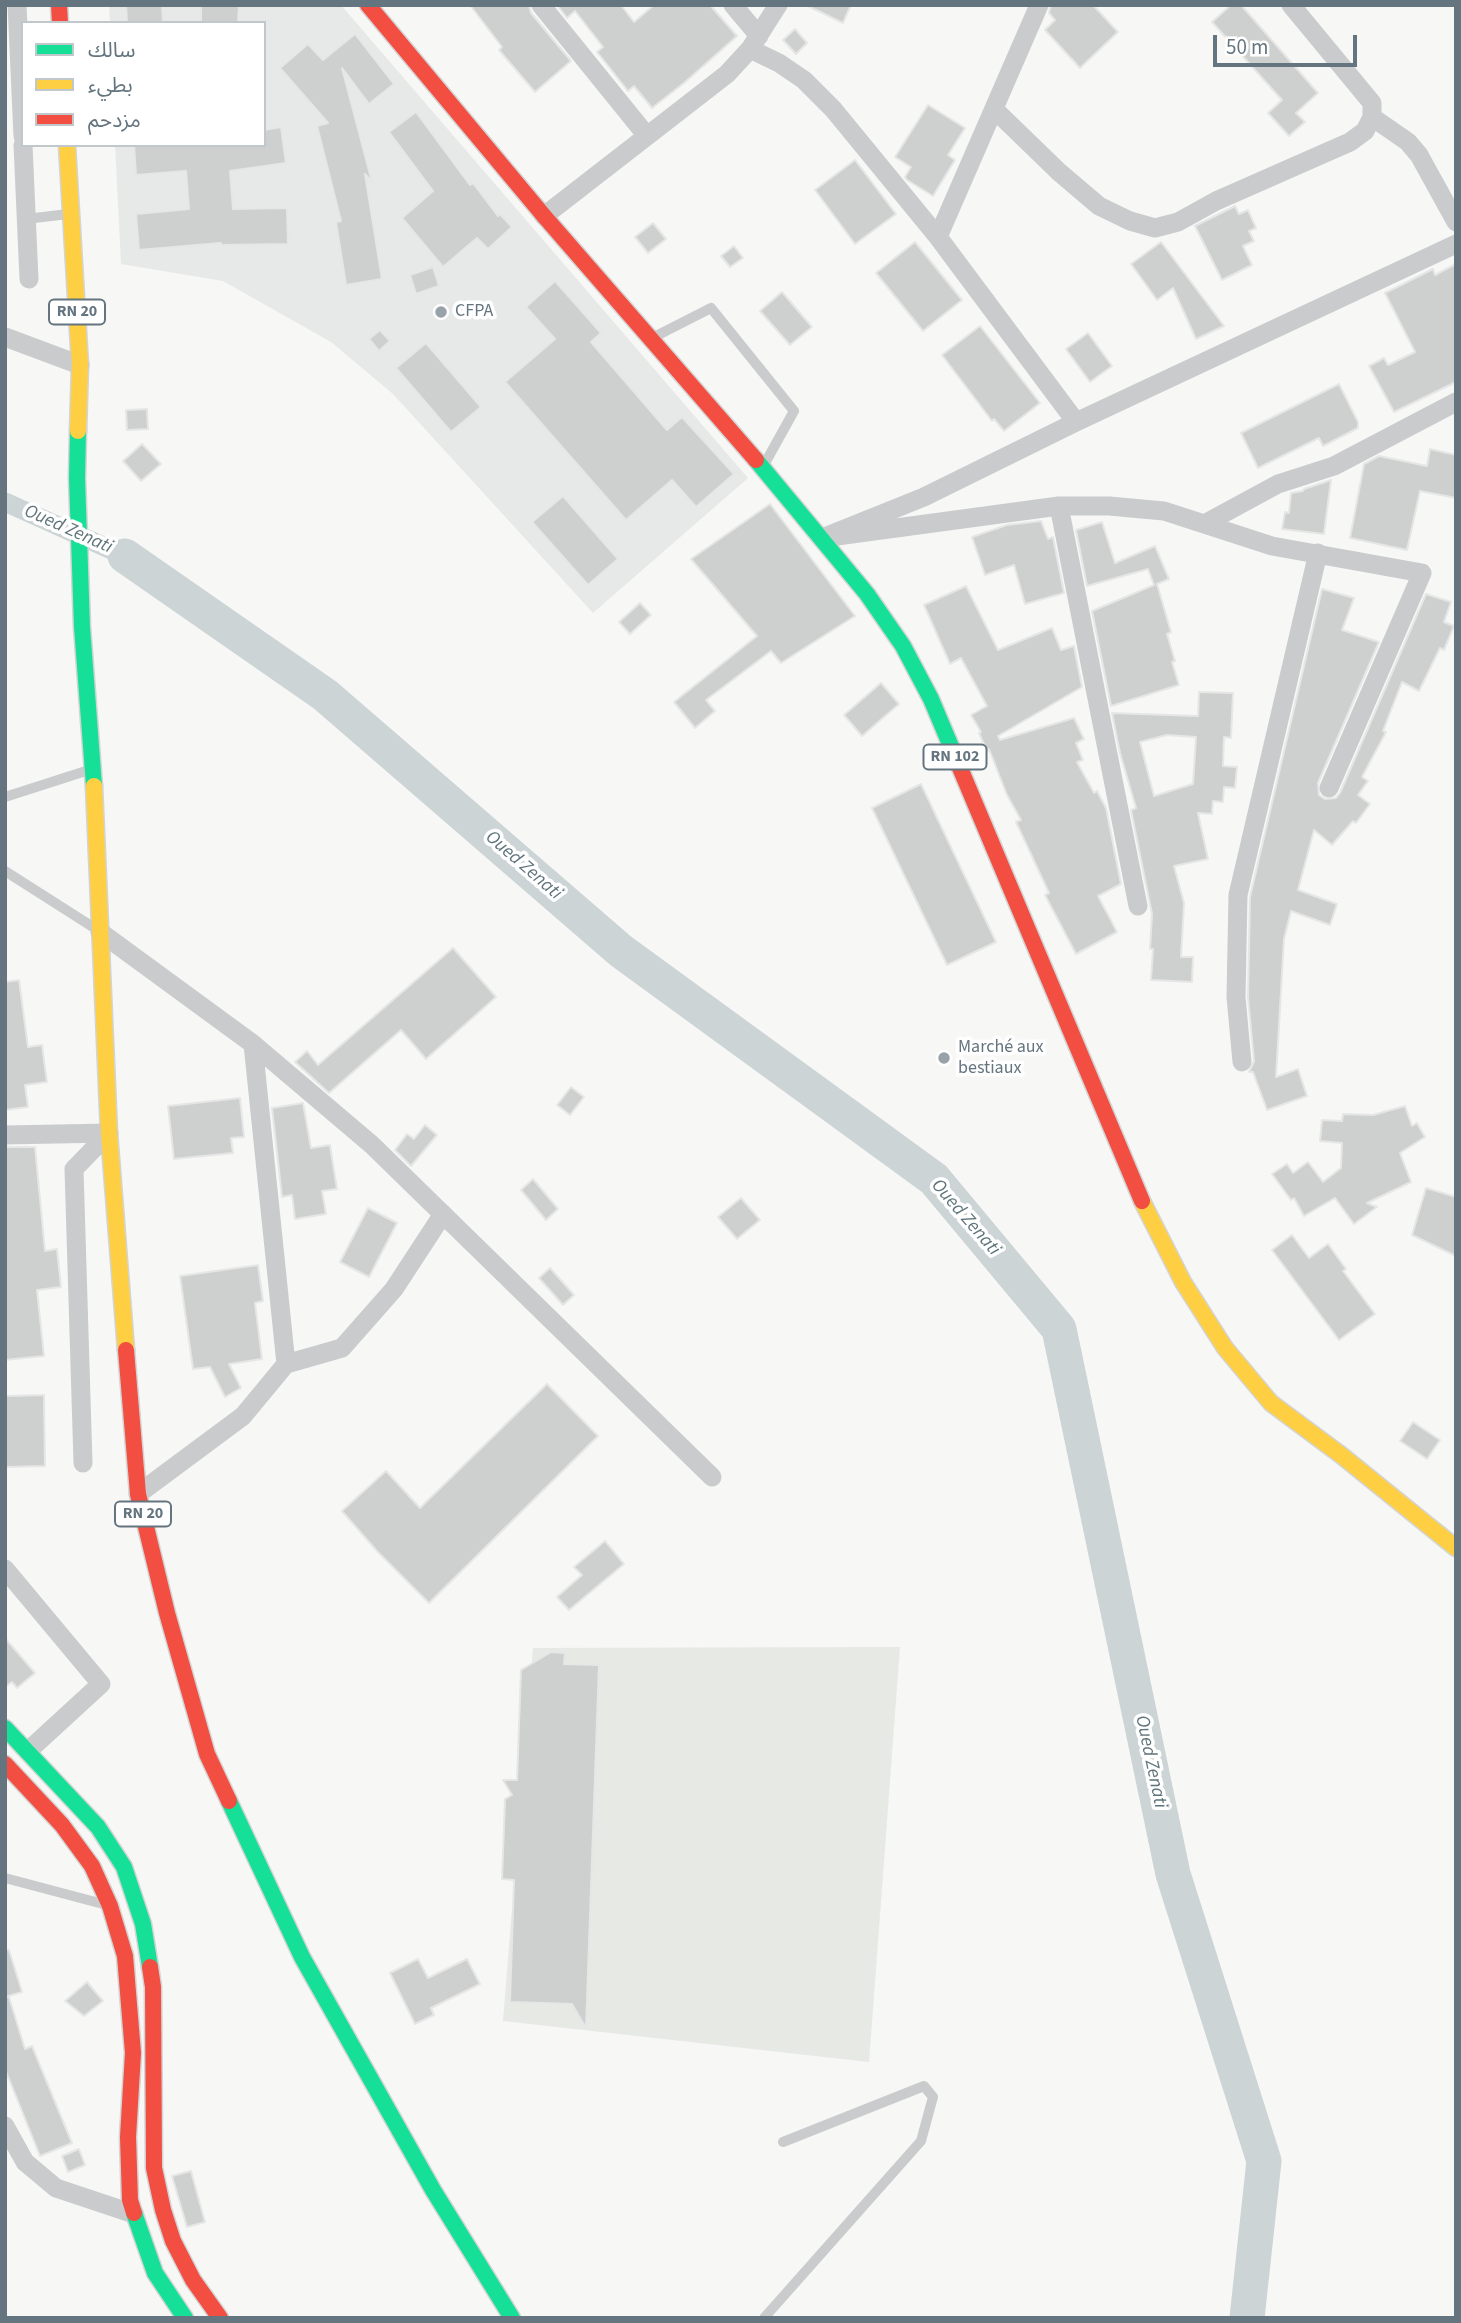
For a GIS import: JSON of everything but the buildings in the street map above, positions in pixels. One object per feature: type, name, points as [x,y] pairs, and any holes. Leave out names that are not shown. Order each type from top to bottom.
[{"type":"main road","name":"RN 102","points":[[368,5],[544,216],[822,538],[867,594],[903,646],[931,699],[1143,1203],[1183,1282],[1225,1349],[1271,1403],[1456,1548]]},
{"type":"main road","name":"RN 20","points":[[67,147],[80,365],[77,478],[82,627],[93,768],[109,1133],[138,1494],[167,1614],[207,1754],[302,1957],[433,2190],[512,2318]]},
{"type":"main road","points":[[5,1728],[98,1828],[124,1867],[143,1924],[153,1986],[154,2168],[161,2200],[178,2251],[193,2280],[220,2318]]},
{"type":"main road","points":[[5,1764],[62,1825],[92,1866],[110,1906],[125,1956],[133,2053],[128,2137],[130,2200],[156,2273],[185,2318]]},
{"type":"street","points":[[17,5],[21,40]]},
{"type":"street","points":[[541,5],[647,135]]},
{"type":"street","points":[[733,5],[754,42],[804,80],[823,100],[938,237],[1076,422]]},
{"type":"street","points":[[544,216],[727,74],[754,42],[778,5]]},
{"type":"street","points":[[938,237],[1039,5]]},
{"type":"street","points":[[994,109],[1059,172],[1099,206],[1130,221],[1155,228],[1178,222],[1216,201],[1350,142],[1365,131],[1372,117],[1372,103],[1291,5]]},
{"type":"street","points":[[1372,117],[1408,142],[1419,155],[1456,222]]},
{"type":"street","points":[[23,147],[29,279]]},
{"type":"street","points":[[822,538],[924,496],[1456,244]]},
{"type":"street","points":[[5,337],[80,365]]},
{"type":"street","points":[[1206,523],[1278,484],[1334,466],[1456,402]]},
{"type":"street","points":[[822,538],[1059,506],[1109,506],[1164,512],[1206,523],[1272,546],[1422,573],[1329,788]]},
{"type":"street","points":[[1059,506],[1138,906]]},
{"type":"street","points":[[1242,1062],[1237,996],[1238,895],[1318,553]]},
{"type":"street","points":[[100,932],[253,1044],[372,1145],[712,1477]]},
{"type":"street","points":[[253,1044],[286,1364]]},
{"type":"street","points":[[5,1135],[109,1133]]},
{"type":"street","points":[[83,1462],[74,1169],[109,1133]]},
{"type":"street","points":[[138,1494],[243,1416],[286,1364],[342,1348],[394,1289],[443,1214]]},
{"type":"street","points":[[5,1569],[100,1684],[28,1751]]},
{"type":"street","points":[[5,2126],[25,2162]]},
{"type":"street","points":[[5,2140],[25,2162],[56,2188],[134,2214]]},
{"type":"lane","points":[[26,219],[71,214]]},
{"type":"lane","points":[[650,339],[711,308],[794,411],[762,468]]},
{"type":"lane","points":[[5,797],[93,768]]},
{"type":"lane","points":[[5,871],[100,932]]},
{"type":"lane","points":[[5,1878],[110,1906]]},
{"type":"lane","points":[[764,2318],[921,2141],[933,2097],[924,2086],[782,2142]]},
{"type":"shaded area","name":"CFPA","points":[[109,5],[341,5],[748,478],[593,613],[393,394],[331,342],[223,281],[121,264],[115,147],[266,147],[266,21],[110,21]]},
{"type":"shaded area","points":[[900,1647],[869,2062],[503,2021],[533,1648]]},
{"type":"waterway","name":"Oued Zenati","points":[[5,502],[125,556]]},
{"type":"waterway","name":"Oued Zenati","points":[[125,556],[325,695],[621,951],[934,1179],[1059,1329],[1173,1874],[1264,2161],[1247,2318]]},
{"type":"traffic: fast","points":[[78,431],[82,627],[94,786]]},
{"type":"traffic: fast","points":[[756,460],[867,594],[903,646],[931,699],[955,756]]},
{"type":"traffic: fast","points":[[5,1728],[98,1827],[124,1867],[143,1924],[150,1967]]},
{"type":"traffic: fast","points":[[229,1801],[302,1957],[433,2190],[512,2318]]},
{"type":"traffic: fast","points":[[134,2213],[155,2273],[185,2318]]},
{"type":"traffic: slow","points":[[67,147],[80,365],[78,431]]},
{"type":"traffic: slow","points":[[94,786],[109,1133],[126,1350]]},
{"type":"traffic: slow","points":[[1142,1201],[1183,1282],[1225,1348],[1271,1403],[1341,1455],[1456,1548]]},
{"type":"traffic: jam","points":[[59,5],[60,21]]},
{"type":"traffic: jam","points":[[368,5],[544,216],[756,460]]},
{"type":"traffic: jam","points":[[955,756],[1142,1201]]},
{"type":"traffic: jam","points":[[126,1350],[138,1494],[167,1613],[207,1754],[229,1801]]},
{"type":"traffic: jam","points":[[5,1764],[62,1825],[92,1866],[110,1906],[125,1956],[133,2053],[128,2137],[130,2200],[134,2213]]},
{"type":"traffic: jam","points":[[150,1967],[153,1987],[154,2168],[173,2241],[193,2280],[220,2318]]},
{"type":"place","name":"CFPA","points":[[441,312]]},
{"type":"place","name":"Marché aux bestiaux","points":[[944,1058]]}]
